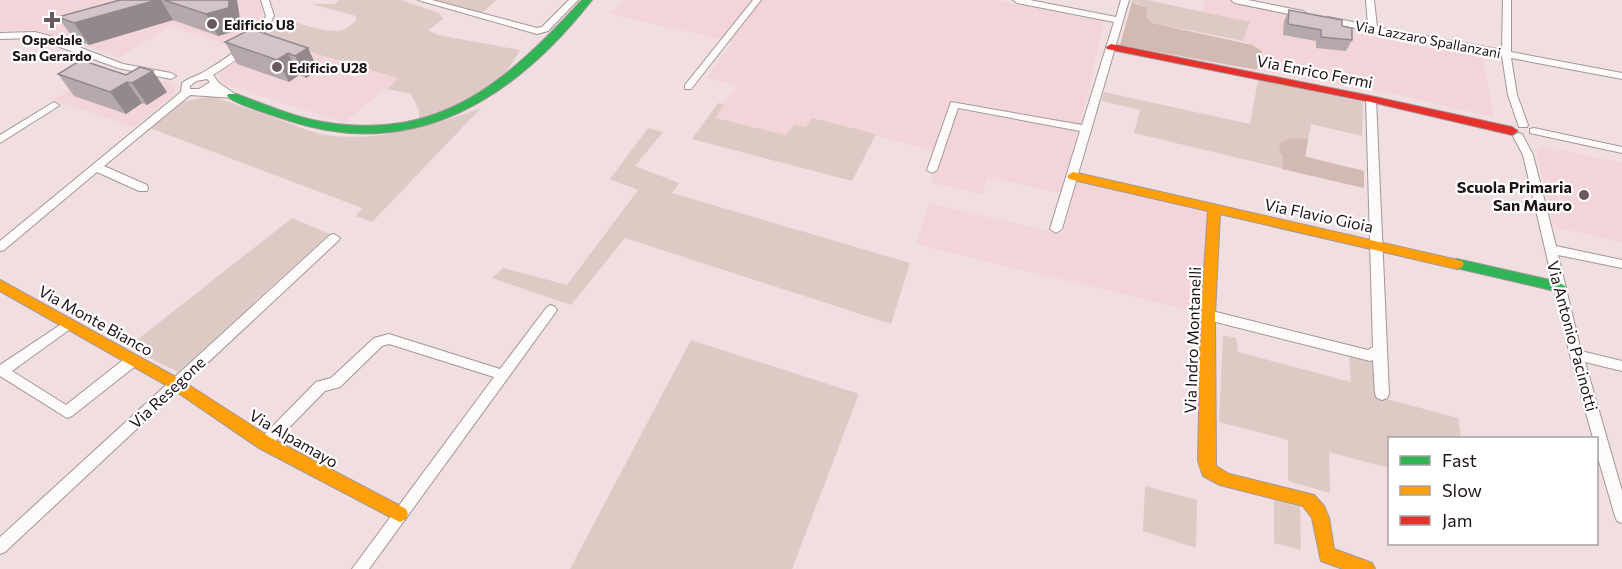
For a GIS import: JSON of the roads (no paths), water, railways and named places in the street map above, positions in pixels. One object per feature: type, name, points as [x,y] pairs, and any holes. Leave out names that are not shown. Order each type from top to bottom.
[{"type":"street","points":[[0,247],[192,84],[227,61],[251,41],[269,21],[265,0]]},
{"type":"street","points":[[422,0],[537,31],[545,29],[580,2]]},
{"type":"street","points":[[688,87],[757,0]]},
{"type":"street","points":[[1017,0],[1119,20]]},
{"type":"street","points":[[1056,229],[1125,0]]},
{"type":"street","points":[[1235,0],[1311,16]]},
{"type":"street","points":[[1370,0],[1373,29]]},
{"type":"street","name":"Via Antonio Pacinotti","points":[[1508,0],[1505,54],[1518,131],[1528,155],[1576,355],[1618,487],[1622,516]]},
{"type":"street","points":[[0,36],[41,37],[121,66],[171,76],[192,84],[203,92],[232,96],[322,126],[371,130],[413,124],[446,115],[487,96],[516,73],[580,2]]},
{"type":"street","name":"Via Lazzaro Spallanzani","points":[[1322,19],[1622,76]]},
{"type":"street","name":"Via Enrico Fermi","points":[[1111,47],[1518,131]]},
{"type":"street","points":[[192,84],[212,77],[214,84],[232,96]]},
{"type":"street","points":[[203,92],[214,84]]},
{"type":"street","points":[[1371,99],[1382,394]]},
{"type":"street","points":[[932,170],[954,104],[1086,129]]},
{"type":"street","points":[[0,140],[54,105]]},
{"type":"street","points":[[1518,131],[1533,136],[1622,150]]},
{"type":"street","name":"Via Antonio Pacinotti","points":[[1528,155],[1533,136]]},
{"type":"street","points":[[96,167],[143,188]]},
{"type":"street","name":"Via Flavio Gioia","points":[[1073,176],[1559,286]]},
{"type":"street","name":"Via Indro Montanelli","points":[[1214,209],[1208,315],[1206,461],[1209,471],[1226,480],[1308,500],[1317,505],[1322,512],[1324,547],[1327,555],[1366,569]]},
{"type":"street","name":"Via Resegone","points":[[3,540],[334,238]]},
{"type":"street","points":[[1550,249],[1622,264]]},
{"type":"street","name":"Via Monte Bianco","points":[[0,285],[176,384]]},
{"type":"street","points":[[360,569],[551,310]]},
{"type":"street","points":[[1208,315],[1370,356],[1379,349]]},
{"type":"street","points":[[69,324],[2,371],[67,412],[133,360]]},
{"type":"street","points":[[265,442],[321,386],[335,383],[378,342],[389,339],[503,375]]},
{"type":"street","points":[[1576,355],[1622,366]]},
{"type":"street","name":"Via Alpamayo","points":[[176,384],[265,442],[400,514]]},
{"type":"place","name":"Ospedale San Gerardo","points":[[52,20]]},
{"type":"place","name":"Edificio U8","points":[[212,24]]},
{"type":"place","name":"Edificio U28","points":[[277,67]]},
{"type":"place","name":"Scuola Primaria San Mauro","points":[[1584,195]]}]
